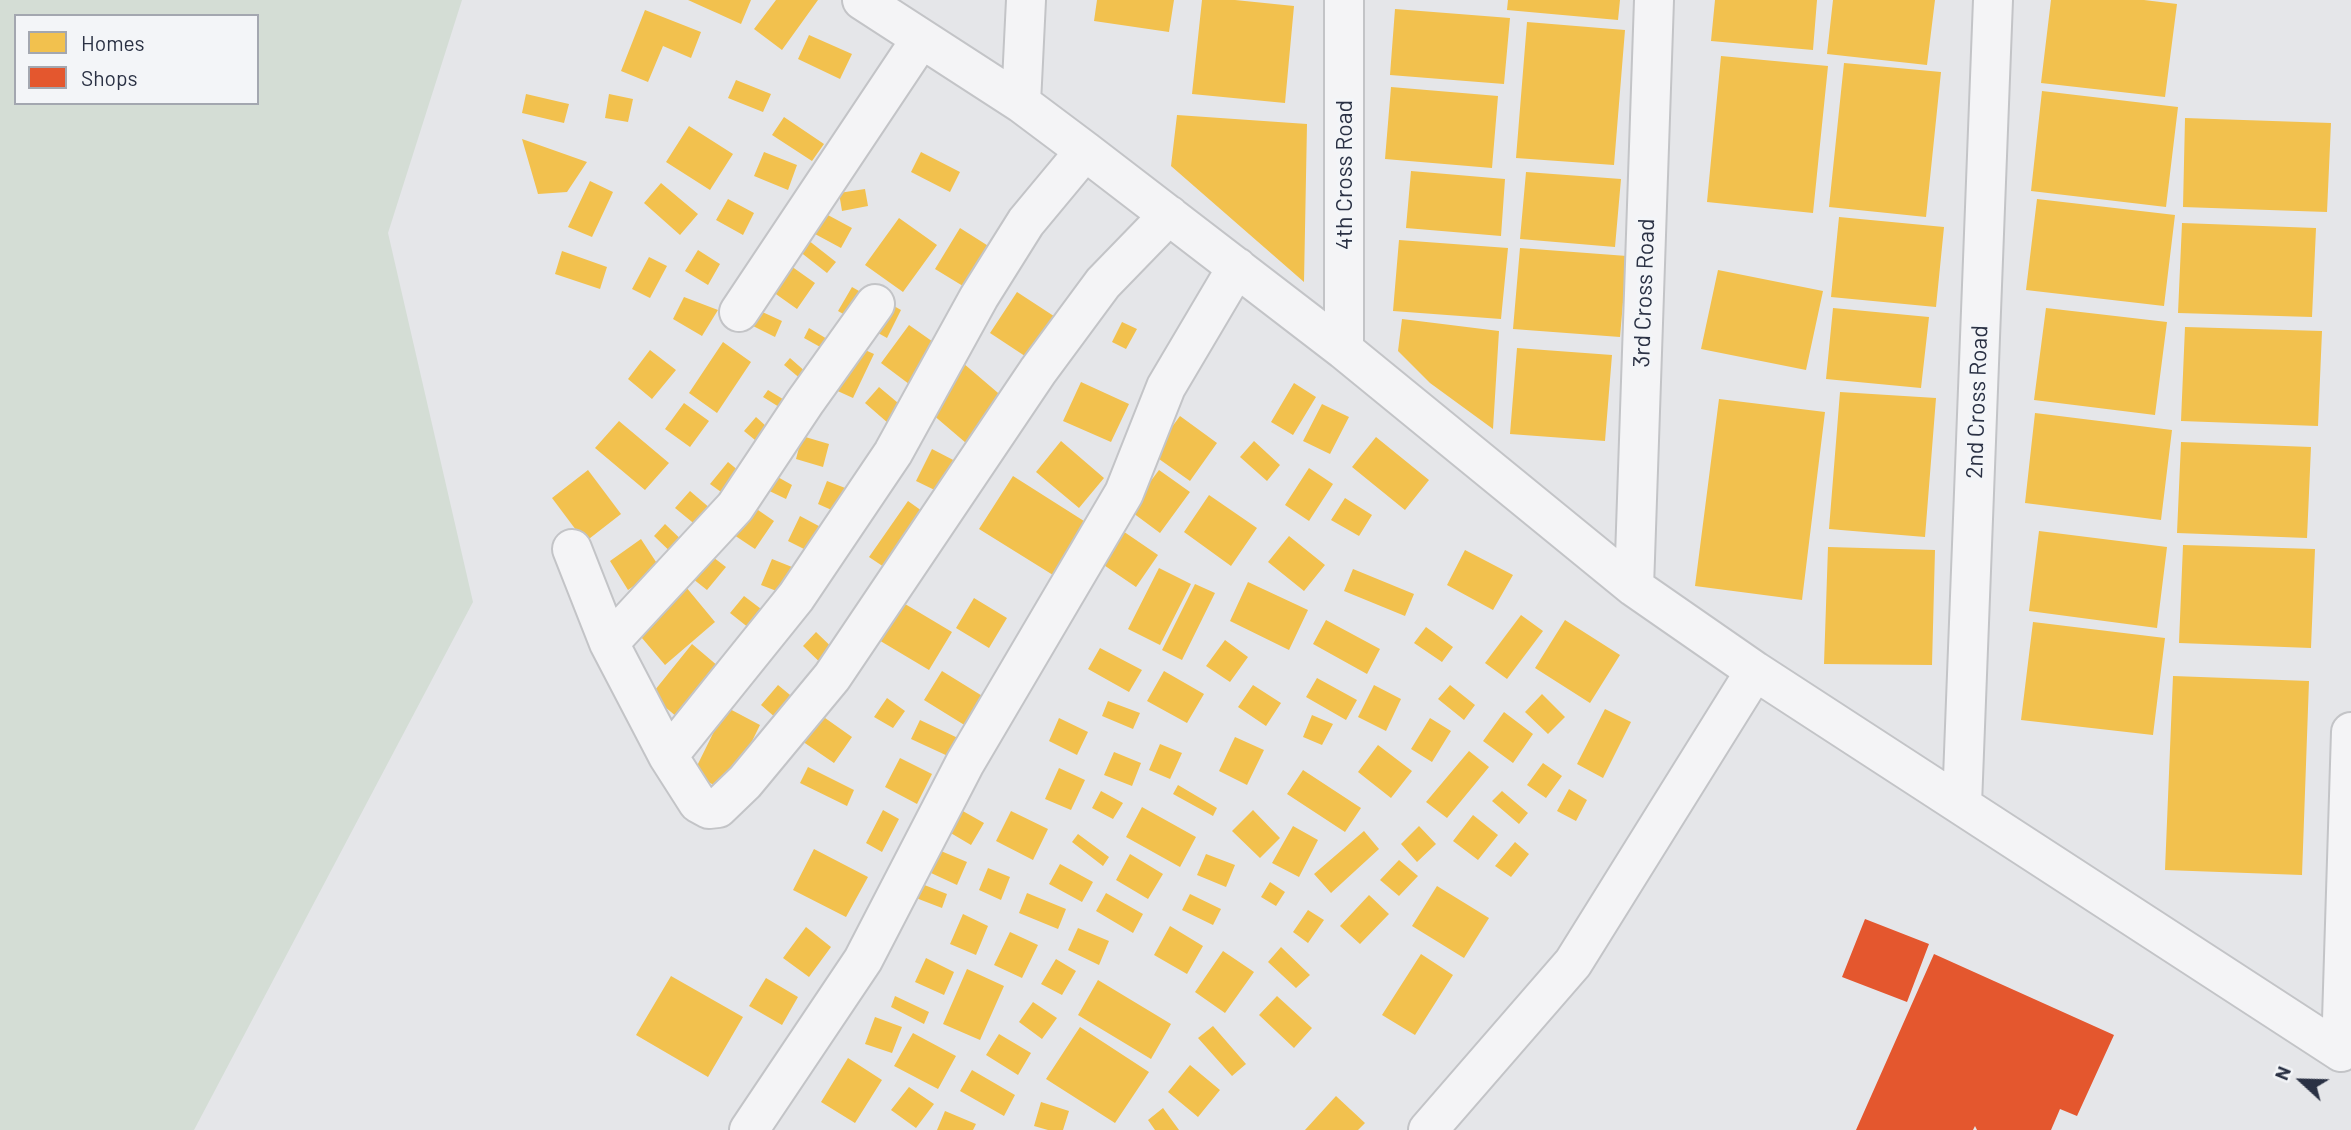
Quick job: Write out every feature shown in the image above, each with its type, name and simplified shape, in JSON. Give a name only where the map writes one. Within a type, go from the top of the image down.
[{"type":"street","points":[[862,0],[1021,103],[1169,215],[1344,350],[1634,587],[1755,671],[2341,1052],[2351,732]]},
{"type":"street","points":[[1021,103],[1026,0]]},
{"type":"street","name":"4th Cross Road","points":[[1344,0],[1344,350]]},
{"type":"street","name":"3rd Cross Road","points":[[1634,587],[1654,0]]},
{"type":"street","name":"2nd Cross Road","points":[[1962,804],[1993,0]]},
{"type":"street","points":[[739,312],[921,39]]},
{"type":"street","points":[[668,756],[796,597],[893,453],[979,297],[1026,222],[1084,151]]},
{"type":"street","points":[[572,549],[609,643],[668,756],[698,803],[709,809],[718,807],[745,782],[832,677],[1038,371],[1103,283],[1169,215]]},
{"type":"street","points":[[749,1130],[863,960],[965,764],[1124,493],[1166,387],[1237,267]]},
{"type":"street","points":[[609,643],[735,507],[875,304]]},
{"type":"street","points":[[1428,1130],[1573,962],[1755,671]]},
{"type":"shaded area","points":[[0,0],[462,0],[388,233],[473,602],[194,1130],[0,1130]]},
{"type":"building: Homes","points":[[688,0],[751,0],[741,24]]},
{"type":"building: Homes","points":[[776,0],[818,0],[782,50],[754,29]]},
{"type":"building: Homes","points":[[1097,0],[1174,0],[1169,32],[1094,21]]},
{"type":"building: Homes","points":[[1202,0],[1235,0],[1294,6],[1285,103],[1192,94]]},
{"type":"building: Homes","points":[[1508,0],[1620,0],[1618,20],[1507,10]]},
{"type":"building: Homes","points":[[1715,0],[1817,0],[1813,50],[1711,41]]},
{"type":"building: Homes","points":[[1833,0],[1935,0],[1927,65],[1827,54]]},
{"type":"building: Homes","points":[[2051,0],[2144,0],[2177,4],[2165,97],[2041,83]]},
{"type":"building: Homes","points":[[1395,9],[1510,18],[1504,84],[1390,75]]},
{"type":"building: Homes","points":[[645,10],[701,32],[691,58],[663,46],[648,82],[621,71]]},
{"type":"building: Homes","points":[[1527,22],[1625,30],[1614,165],[1516,158]]},
{"type":"building: Homes","points":[[809,35],[852,54],[840,79],[798,59]]},
{"type":"building: Homes","points":[[1721,56],[1828,66],[1813,213],[1707,202]]},
{"type":"building: Homes","points":[[1844,63],[1941,72],[1926,217],[1829,207]]},
{"type":"building: Homes","points":[[736,80],[771,94],[763,112],[728,98]]},
{"type":"building: Homes","points":[[1391,87],[1498,96],[1492,168],[1385,159]]},
{"type":"building: Homes","points":[[2042,91],[2178,107],[2166,207],[2031,191]]},
{"type":"building: Homes","points":[[526,94],[569,104],[564,123],[522,113]]},
{"type":"building: Homes","points":[[609,94],[633,99],[628,122],[605,118]]},
{"type":"building: Homes","points":[[1177,115],[1307,124],[1304,282],[1171,166]]},
{"type":"building: Homes","points":[[784,117],[824,144],[812,161],[772,135]]},
{"type":"building: Homes","points":[[2185,118],[2331,123],[2327,212],[2183,207]]},
{"type":"building: Homes","points":[[689,126],[733,154],[710,190],[666,162]]},
{"type":"building: Homes","points":[[522,139],[587,162],[567,192],[538,194]]},
{"type":"building: Homes","points":[[764,152],[797,165],[788,190],[754,176]]},
{"type":"building: Homes","points":[[921,152],[960,172],[950,192],[911,172]]},
{"type":"building: Homes","points":[[1411,171],[1505,179],[1501,236],[1406,228]]},
{"type":"building: Homes","points":[[1526,172],[1621,179],[1615,247],[1520,239]]},
{"type":"building: Homes","points":[[590,181],[613,192],[592,237],[568,227]]},
{"type":"building: Homes","points":[[661,183],[698,214],[680,235],[644,203]]},
{"type":"building: Homes","points":[[865,189],[868,206],[842,211],[839,193]]},
{"type":"building: Homes","points":[[728,199],[754,213],[743,235],[716,220]]},
{"type":"building: Homes","points":[[2037,199],[2175,215],[2164,306],[2026,290]]},
{"type":"building: Homes","points":[[826,214],[852,228],[841,248],[815,234]]},
{"type":"building: Homes","points":[[1839,217],[1944,227],[1936,307],[1831,297]]},
{"type":"building: Homes","points":[[899,218],[937,245],[903,292],[865,265]]},
{"type":"building: Homes","points":[[2182,223],[2316,228],[2312,317],[2178,313]]},
{"type":"building: Homes","points":[[960,228],[1001,254],[976,294],[935,269]]},
{"type":"building: Homes","points":[[808,240],[836,262],[827,273],[799,251]]},
{"type":"building: Homes","points":[[1399,240],[1508,248],[1501,319],[1393,311]]},
{"type":"building: Homes","points":[[1520,248],[1627,256],[1620,337],[1513,329]]},
{"type":"building: Homes","points":[[698,250],[720,264],[708,285],[685,271]]},
{"type":"building: Homes","points":[[562,251],[607,267],[600,289],[555,274]]},
{"type":"building: Homes","points":[[649,257],[667,266],[650,298],[632,289]]},
{"type":"building: Homes","points":[[791,266],[815,283],[797,309],[773,292]]},
{"type":"building: Homes","points":[[1718,270],[1823,291],[1806,370],[1701,349]]},
{"type":"building: Homes","points":[[852,287],[866,295],[852,319],[838,311]]},
{"type":"building: Homes","points":[[1017,292],[1066,324],[1040,366],[990,333]]},
{"type":"building: Homes","points":[[684,297],[718,310],[702,336],[673,319]]},
{"type":"building: Homes","points":[[885,301],[901,310],[887,338],[871,329]]},
{"type":"building: Homes","points":[[1833,308],[1929,317],[1921,388],[1826,379]]},
{"type":"building: Homes","points":[[2046,308],[2167,322],[2155,415],[2034,400]]},
{"type":"building: Homes","points":[[758,310],[782,321],[775,337],[751,325]]},
{"type":"building: Homes","points":[[1402,319],[1499,331],[1493,429],[1430,383],[1398,351]]},
{"type":"building: Homes","points":[[1122,322],[1137,329],[1126,349],[1112,342]]},
{"type":"building: Homes","points":[[909,325],[946,351],[917,390],[881,363]]},
{"type":"building: Homes","points":[[2185,327],[2322,331],[2318,426],[2181,421]]},
{"type":"building: Homes","points":[[809,328],[837,345],[831,353],[804,338]]},
{"type":"building: Homes","points":[[723,342],[751,362],[717,413],[689,393]]},
{"type":"building: Homes","points":[[852,344],[874,354],[853,398],[831,388]]},
{"type":"building: Homes","points":[[1517,348],[1612,355],[1605,441],[1510,434]]},
{"type":"building: Homes","points":[[650,350],[676,370],[652,399],[628,379]]},
{"type":"building: Homes","points":[[790,358],[807,373],[802,380],[784,365]]},
{"type":"building: Homes","points":[[963,363],[1011,404],[973,449],[925,408]]},
{"type":"building: Homes","points":[[1081,382],[1129,404],[1111,442],[1063,421]]},
{"type":"building: Homes","points":[[1294,383],[1316,397],[1293,435],[1271,422]]},
{"type":"building: Homes","points":[[879,387],[910,413],[896,430],[865,403]]},
{"type":"building: Homes","points":[[768,390],[796,407],[792,415],[763,397]]},
{"type":"building: Homes","points":[[1840,392],[1936,398],[1925,537],[1829,529]]},
{"type":"building: Homes","points":[[1719,399],[1825,412],[1802,600],[1695,586]]},
{"type":"building: Homes","points":[[684,403],[709,421],[690,447],[665,429]]},
{"type":"building: Homes","points":[[1322,404],[1349,417],[1330,454],[1303,441]]},
{"type":"building: Homes","points":[[2035,413],[2172,430],[2161,520],[2025,503]]},
{"type":"building: Homes","points":[[1180,416],[1217,443],[1190,481],[1152,454]]},
{"type":"building: Homes","points":[[756,417],[777,436],[766,449],[744,431]]},
{"type":"building: Homes","points":[[619,421],[669,463],[645,490],[595,448]]},
{"type":"building: Homes","points":[[802,436],[829,444],[823,467],[796,459]]},
{"type":"building: Homes","points":[[1376,437],[1429,480],[1405,510],[1352,467]]},
{"type":"building: Homes","points":[[1061,441],[1104,478],[1079,508],[1036,472]]},
{"type":"building: Homes","points":[[1254,441],[1280,465],[1267,481],[1240,457]]},
{"type":"building: Homes","points":[[2181,442],[2311,447],[2307,538],[2177,533]]},
{"type":"building: Homes","points":[[932,449],[961,464],[945,495],[916,481]]},
{"type":"building: Homes","points":[[728,462],[739,471],[721,492],[710,484]]},
{"type":"building: Homes","points":[[1309,468],[1333,484],[1309,521],[1285,505]]},
{"type":"building: Homes","points":[[588,470],[621,514],[585,542],[552,498]]},
{"type":"building: Homes","points":[[1159,470],[1190,492],[1160,533],[1129,510]]},
{"type":"building: Homes","points":[[767,471],[792,485],[786,499],[759,486]]},
{"type":"building: Homes","points":[[1013,476],[1095,528],[1061,580],[979,529]]},
{"type":"building: Homes","points":[[827,481],[853,491],[843,515],[818,504]]},
{"type":"building: Homes","points":[[690,491],[711,509],[697,526],[675,508]]},
{"type":"building: Homes","points":[[1209,495],[1257,528],[1231,566],[1184,532]]},
{"type":"building: Homes","points":[[1345,498],[1372,515],[1359,536],[1331,520]]},
{"type":"building: Homes","points":[[745,501],[774,521],[755,549],[725,529]]},
{"type":"building: Homes","points":[[908,501],[929,516],[890,571],[869,557]]},
{"type":"building: Homes","points":[[800,516],[830,532],[818,556],[788,541]]},
{"type":"building: Homes","points":[[665,524],[689,547],[678,559],[654,536]]},
{"type":"building: Homes","points":[[1117,527],[1158,555],[1136,587],[1095,559]]},
{"type":"building: Homes","points":[[2039,531],[2167,547],[2157,628],[2029,611]]},
{"type":"building: Homes","points":[[1289,536],[1325,565],[1304,591],[1268,562]]},
{"type":"building: Homes","points":[[641,539],[660,568],[628,590],[610,561]]},
{"type":"building: Homes","points":[[2183,545],[2315,549],[2311,648],[2179,643]]},
{"type":"building: Homes","points":[[1828,547],[1935,550],[1932,665],[1824,664]]},
{"type":"building: Homes","points":[[701,548],[726,567],[707,590],[683,571]]},
{"type":"building: Homes","points":[[1465,550],[1513,575],[1493,610],[1447,585]]},
{"type":"building: Homes","points":[[772,559],[802,571],[792,597],[761,585]]},
{"type":"building: Homes","points":[[1159,568],[1191,584],[1160,645],[1128,629]]},
{"type":"building: Homes","points":[[1353,569],[1414,594],[1405,616],[1344,591]]},
{"type":"building: Homes","points":[[681,581],[715,622],[665,665],[630,624]]},
{"type":"building: Homes","points":[[1248,582],[1308,610],[1289,650],[1230,621]]},
{"type":"building: Homes","points":[[1195,584],[1215,593],[1182,660],[1162,650]]},
{"type":"building: Homes","points":[[890,595],[952,632],[929,670],[867,633]]},
{"type":"building: Homes","points":[[744,596],[773,618],[759,636],[730,613]]},
{"type":"building: Homes","points":[[974,598],[1007,618],[989,648],[956,628]]},
{"type":"building: Homes","points":[[1521,615],[1543,631],[1507,679],[1485,663]]},
{"type":"building: Homes","points":[[1326,620],[1380,649],[1367,674],[1313,644]]},
{"type":"building: Homes","points":[[1565,620],[1620,655],[1590,703],[1535,668]]},
{"type":"building: Homes","points":[[2033,622],[2165,638],[2153,735],[2021,720]]},
{"type":"building: Homes","points":[[1426,627],[1453,647],[1442,662],[1414,643]]},
{"type":"building: Homes","points":[[816,632],[841,656],[828,670],[803,646]]},
{"type":"building: Homes","points":[[1225,640],[1248,657],[1230,682],[1206,666]]},
{"type":"building: Homes","points":[[692,644],[725,672],[684,723],[651,695]]},
{"type":"building: Homes","points":[[1100,648],[1142,670],[1129,692],[1088,669]]},
{"type":"building: Homes","points":[[942,671],[984,697],[966,726],[924,700]]},
{"type":"building: Homes","points":[[1164,671],[1204,694],[1187,723],[1147,701]]},
{"type":"building: Homes","points":[[2173,676],[2309,681],[2302,875],[2165,870]]},
{"type":"building: Homes","points":[[1317,678],[1357,700],[1346,720],[1306,697]]},
{"type":"building: Homes","points":[[778,685],[801,704],[784,725],[761,705]]},
{"type":"building: Homes","points":[[1253,685],[1281,703],[1266,726],[1238,707]]},
{"type":"building: Homes","points":[[1374,685],[1401,699],[1386,731],[1358,717]]},
{"type":"building: Homes","points":[[1450,685],[1475,705],[1464,720],[1438,699]]},
{"type":"building: Homes","points":[[1542,694],[1565,717],[1548,734],[1525,712]]},
{"type":"building: Homes","points":[[887,698],[905,711],[893,728],[874,717]]},
{"type":"building: Homes","points":[[1108,701],[1140,713],[1133,729],[1102,716]]},
{"type":"building: Homes","points":[[726,707],[760,725],[727,792],[693,774]]},
{"type":"building: Homes","points":[[1605,709],[1631,722],[1603,778],[1577,764]]},
{"type":"building: Homes","points":[[1504,712],[1533,734],[1513,763],[1483,741]]},
{"type":"building: Homes","points":[[818,713],[852,737],[834,763],[799,739]]},
{"type":"building: Homes","points":[[1312,715],[1333,724],[1322,745],[1303,737]]},
{"type":"building: Homes","points":[[1059,718],[1088,732],[1077,755],[1049,741]]},
{"type":"building: Homes","points":[[1430,718],[1451,731],[1432,762],[1411,749]]},
{"type":"building: Homes","points":[[920,720],[960,739],[950,757],[911,739]]},
{"type":"building: Homes","points":[[1235,737],[1264,750],[1247,785],[1219,771]]},
{"type":"building: Homes","points":[[1160,744],[1182,753],[1170,779],[1149,770]]},
{"type":"building: Homes","points":[[1378,745],[1412,771],[1391,798],[1358,772]]},
{"type":"building: Homes","points":[[1469,751],[1489,767],[1447,818],[1426,802]]},
{"type":"building: Homes","points":[[1114,752],[1141,763],[1132,786],[1104,775]]},
{"type":"building: Homes","points":[[900,758],[932,774],[917,804],[885,787]]},
{"type":"building: Homes","points":[[1543,763],[1562,776],[1546,798],[1527,785]]},
{"type":"building: Homes","points":[[808,767],[854,790],[847,806],[800,783]]},
{"type":"building: Homes","points":[[1059,768],[1085,780],[1071,810],[1045,799]]},
{"type":"building: Homes","points":[[1303,770],[1361,808],[1345,832],[1287,794]]},
{"type":"building: Homes","points":[[1178,785],[1217,808],[1213,816],[1173,794]]},
{"type":"building: Homes","points":[[1569,789],[1587,800],[1576,821],[1557,811]]},
{"type":"building: Homes","points":[[1101,791],[1123,803],[1113,819],[1092,808]]},
{"type":"building: Homes","points":[[1502,791],[1528,813],[1519,824],[1492,801]]},
{"type":"building: Homes","points":[[1142,807],[1196,837],[1180,867],[1126,837]]},
{"type":"building: Homes","points":[[883,810],[899,819],[882,852],[866,843]]},
{"type":"building: Homes","points":[[961,810],[984,823],[971,845],[949,832]]},
{"type":"building: Homes","points":[[1253,810],[1280,838],[1260,858],[1232,831]]},
{"type":"building: Homes","points":[[1011,811],[1048,829],[1033,860],[996,841]]},
{"type":"building: Homes","points":[[1473,815],[1498,835],[1478,860],[1453,841]]},
{"type":"building: Homes","points":[[1293,826],[1318,840],[1299,877],[1272,863]]},
{"type":"building: Homes","points":[[1419,826],[1436,844],[1417,862],[1401,844]]},
{"type":"building: Homes","points":[[1364,831],[1379,849],[1331,893],[1314,874]]},
{"type":"building: Homes","points":[[1078,834],[1109,857],[1103,866],[1072,842]]},
{"type":"building: Homes","points":[[1515,842],[1529,854],[1511,877],[1495,866]]},
{"type":"building: Homes","points":[[814,849],[868,877],[846,917],[793,890]]},
{"type":"building: Homes","points":[[941,851],[967,862],[957,885],[931,873]]},
{"type":"building: Homes","points":[[1130,854],[1163,874],[1148,899],[1116,880]]},
{"type":"building: Homes","points":[[1206,854],[1235,865],[1226,887],[1197,875]]},
{"type":"building: Homes","points":[[1399,860],[1418,876],[1399,896],[1380,880]]},
{"type":"building: Homes","points":[[1060,864],[1093,882],[1082,902],[1049,884]]},
{"type":"building: Homes","points":[[988,868],[1010,877],[1001,900],[979,890]]},
{"type":"building: Homes","points":[[1270,882],[1285,892],[1276,906],[1261,897]]},
{"type":"building: Homes","points":[[922,884],[947,894],[942,908],[916,898]]},
{"type":"building: Homes","points":[[1437,886],[1489,918],[1464,958],[1412,926]]},
{"type":"building: Homes","points":[[1027,893],[1066,909],[1058,929],[1019,913]]},
{"type":"building: Homes","points":[[1106,893],[1143,914],[1133,933],[1096,911]]},
{"type":"building: Homes","points":[[1190,894],[1221,909],[1213,925],[1182,910]]},
{"type":"building: Homes","points":[[1369,895],[1389,914],[1360,944],[1340,926]]},
{"type":"building: Homes","points":[[1308,910],[1324,920],[1308,943],[1293,932]]},
{"type":"building: Homes","points":[[963,914],[988,926],[976,955],[950,944]]},
{"type":"building: Homes","points":[[1170,926],[1203,946],[1187,974],[1154,955]]},
{"type":"building: Homes","points":[[806,927],[831,947],[809,977],[783,958]]},
{"type":"building: Homes","points":[[1078,928],[1109,941],[1099,965],[1068,950]]},
{"type":"building: Homes","points":[[1010,932],[1038,945],[1022,978],[994,965]]},
{"type":"building: Homes","points":[[1281,947],[1310,975],[1296,988],[1268,962]]},
{"type":"building: Homes","points":[[1223,951],[1254,972],[1225,1013],[1195,992]]},
{"type":"building: Homes","points":[[1421,954],[1453,975],[1415,1035],[1382,1015]]},
{"type":"building: Homes","points":[[926,958],[954,972],[944,995],[915,982]]},
{"type":"building: Homes","points":[[1056,959],[1076,971],[1062,995],[1041,984]]},
{"type":"building: Homes","points":[[967,969],[1004,986],[980,1040],[943,1024]]},
{"type":"building: Homes","points":[[671,976],[743,1017],[708,1077],[636,1035]]},
{"type":"building: Homes","points":[[766,978],[798,997],[782,1025],[749,1006]]},
{"type":"building: Homes","points":[[1098,980],[1171,1024],[1151,1059],[1078,1015]]},
{"type":"building: Homes","points":[[895,996],[929,1012],[924,1024],[891,1007]]},
{"type":"building: Homes","points":[[1277,996],[1312,1028],[1294,1048],[1259,1015]]},
{"type":"building: Homes","points":[[1033,1002],[1057,1018],[1042,1039],[1019,1022]]},
{"type":"building: Homes","points":[[875,1017],[902,1027],[892,1053],[865,1044]]},
{"type":"building: Homes","points":[[1213,1026],[1246,1064],[1232,1076],[1198,1038]]},
{"type":"building: Homes","points":[[1080,1027],[1149,1072],[1115,1123],[1046,1079]]},
{"type":"building: Homes","points":[[913,1033],[956,1056],[938,1089],[894,1066]]},
{"type":"building: Homes","points":[[999,1034],[1031,1053],[1018,1075],[986,1055]]},
{"type":"building: Homes","points":[[848,1058],[882,1080],[855,1123],[821,1102]]},
{"type":"building: Homes","points":[[1190,1065],[1220,1090],[1198,1117],[1168,1092]]},
{"type":"building: Homes","points":[[972,1070],[1015,1095],[1004,1116],[960,1091]]},
{"type":"building: Homes","points":[[909,1087],[934,1104],[916,1128],[891,1110]]},
{"type":"building: Homes","points":[[1336,1096],[1365,1123],[1358,1130],[1305,1130]]},
{"type":"building: Homes","points":[[1041,1102],[1069,1111],[1063,1130],[1034,1126]]},
{"type":"building: Homes","points":[[1163,1108],[1179,1130],[1155,1130],[1148,1120]]},
{"type":"building: Homes","points":[[945,1111],[976,1124],[973,1130],[937,1130]]},
{"type":"building: Shops","points":[[1865,919],[1929,944],[1907,1002],[1842,977]]},
{"type":"building: Shops","points":[[1934,954],[2114,1035],[2077,1116],[2060,1109],[2051,1130],[1977,1130],[1975,1126],[1973,1130],[1856,1130]]}]
